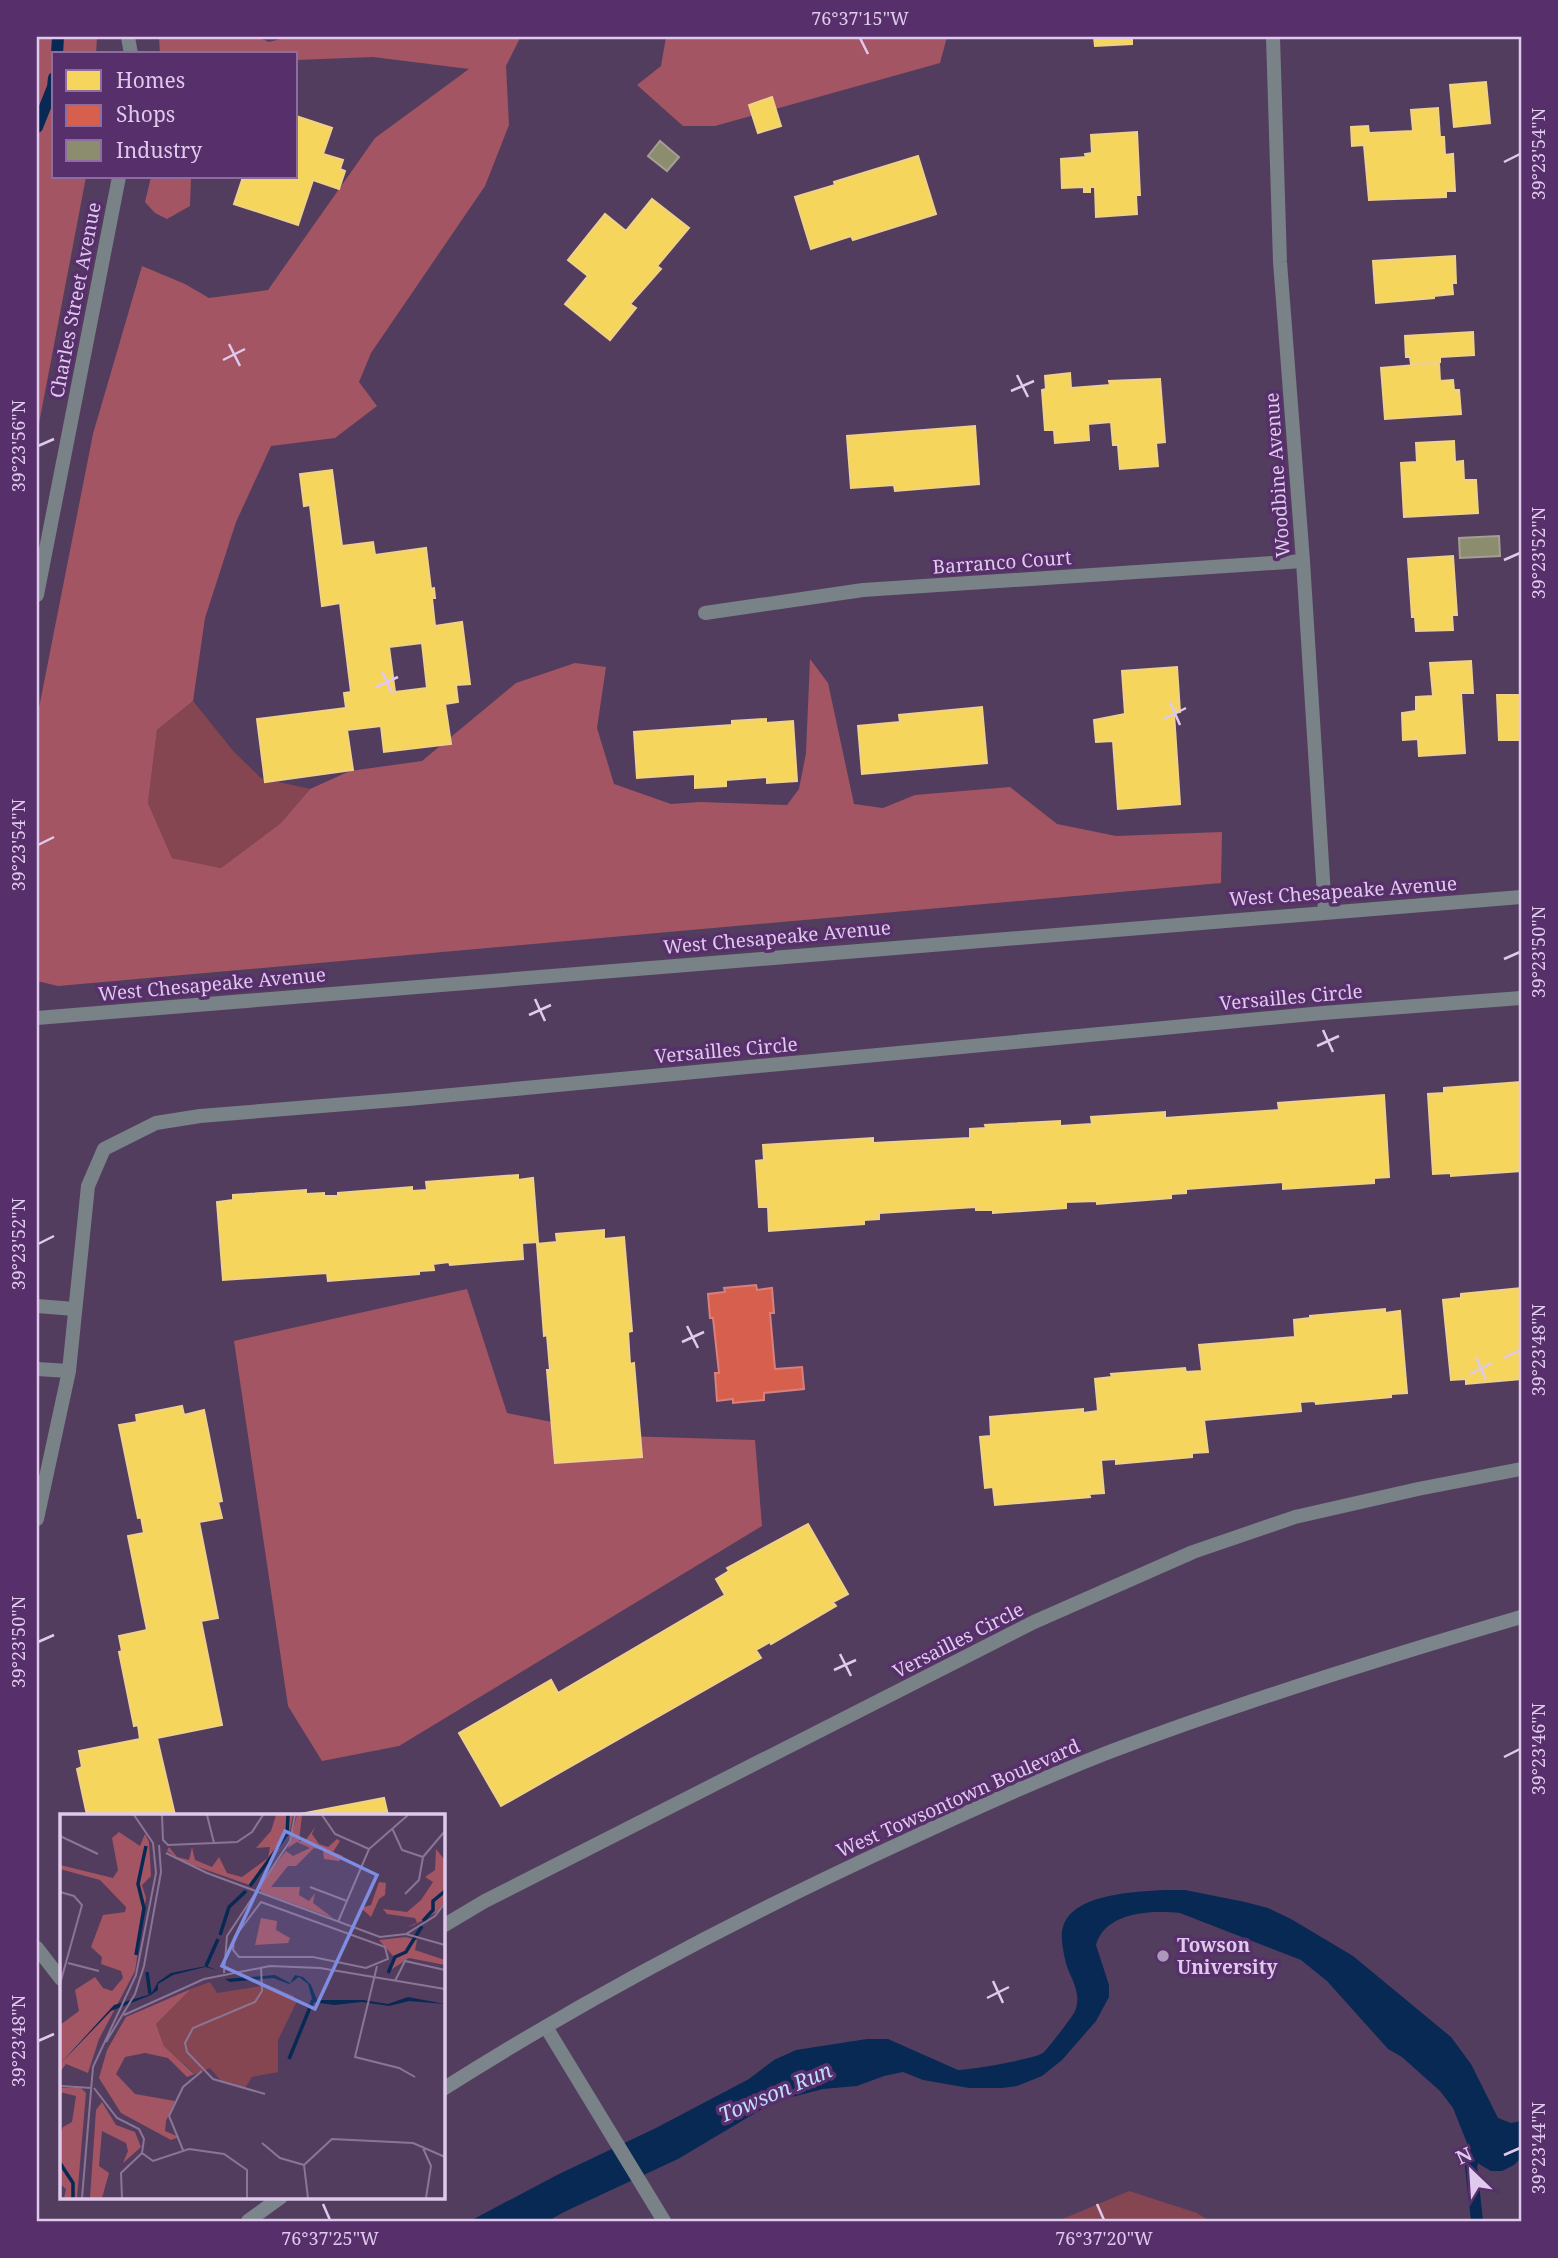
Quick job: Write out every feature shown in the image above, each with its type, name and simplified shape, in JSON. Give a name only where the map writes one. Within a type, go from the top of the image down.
[{"type":"main road","name":"West Towsontown Boulevard","points":[[444,2089],[546,2027],[765,1906],[987,1803],[1102,1755],[1249,1702],[1367,1662],[1521,1617]]},
{"type":"main road","points":[[248,2221],[280,2198]]},
{"type":"street","name":"Woodbine Avenue","points":[[1273,37],[1280,262],[1303,561],[1325,911]]},
{"type":"street","name":"Charles Street Avenue","points":[[37,595],[119,178]]},
{"type":"street","name":"Barranco Court","points":[[705,613],[863,590],[1303,561]]},
{"type":"street","name":"West Chesapeake Avenue","points":[[37,1018],[1521,897]]},
{"type":"street","name":"Versailles Circle","points":[[37,1519],[69,1371],[88,1186],[104,1149],[156,1123],[200,1116],[1323,1013],[1521,998]]},
{"type":"street","points":[[37,1306],[75,1309]]},
{"type":"street","points":[[37,1369],[69,1371]]},
{"type":"street","name":"Versailles Circle","points":[[444,1925],[485,1901],[1034,1622],[1192,1552],[1295,1517],[1521,1469]]},
{"type":"street","points":[[37,1948],[60,1978]]},
{"type":"street","points":[[546,2027],[664,2221]]},
{"type":"shaded area","points":[[37,37],[97,37],[96,52],[52,52],[52,178],[86,178],[37,434]]},
{"type":"shaded area","points":[[159,37],[257,37],[269,42],[288,37],[528,37],[520,38],[506,66],[509,125],[485,186],[371,353],[359,382],[377,406],[335,438],[271,446],[236,522],[205,618],[193,701],[157,730],[148,803],[172,858],[221,868],[281,823],[310,789],[350,771],[422,761],[516,683],[575,663],[606,667],[597,728],[614,784],[671,804],[700,802],[787,805],[799,789],[806,753],[810,659],[828,683],[854,804],[883,808],[915,795],[1010,787],[1057,824],[1116,836],[1222,832],[1221,883],[58,986],[37,981],[37,718],[93,434],[142,266],[185,284],[209,298],[268,290],[375,138],[469,69],[373,57],[298,60],[298,52],[160,52]]},
{"type":"shaded area","points":[[666,37],[947,37],[940,63],[715,126],[683,126],[637,85],[661,66]]},
{"type":"shaded area","points":[[151,178],[191,178],[190,206],[167,219],[155,213],[145,202]]},
{"type":"shaded area","points":[[193,701],[234,752],[261,778],[310,789],[281,823],[221,868],[172,858],[148,803],[157,730]]},
{"type":"shaded area","points":[[467,1289],[507,1413],[622,1436],[755,1440],[762,1526],[399,1746],[322,1761],[288,1706],[234,1341]]},
{"type":"shaded area","points":[[1129,2191],[1197,2213],[1209,2221],[1058,2221]]},
{"type":"water","name":"Towson Run","points":[[1185,1890],[1268,1908],[1353,1956],[1451,2037],[1471,2064],[1498,2118],[1511,2123],[1521,2121],[1521,2158],[1502,2171],[1491,2171],[1479,2164],[1469,2148],[1453,2108],[1440,2091],[1402,2057],[1388,2049],[1327,1981],[1301,1960],[1180,1913],[1156,1912],[1130,1915],[1109,1926],[1101,1934],[1096,1945],[1109,1985],[1109,1997],[1096,2021],[1062,2060],[1042,2076],[1017,2086],[969,2088],[923,2080],[903,2072],[857,2086],[823,2089],[781,2100],[762,2109],[678,2159],[548,2221],[470,2221],[557,2175],[656,2128],[749,2079],[774,2060],[796,2050],[867,2039],[888,2039],[958,2070],[1015,2061],[1043,2053],[1070,2019],[1077,2005],[1076,1990],[1066,1964],[1062,1943],[1062,1930],[1069,1916],[1079,1907],[1107,1896]]},
{"type":"building: Homes","points":[[1094,37],[1132,37],[1132,44],[1095,46]]},
{"type":"building: Homes","points":[[1486,82],[1490,123],[1454,127],[1450,85]]},
{"type":"building: Homes","points":[[772,97],[781,126],[758,133],[749,105]]},
{"type":"building: Homes","points":[[1438,108],[1440,137],[1444,137],[1445,155],[1453,154],[1455,191],[1446,191],[1446,197],[1369,200],[1364,145],[1352,146],[1351,127],[1368,126],[1369,133],[1413,131],[1411,110]]},
{"type":"building: Homes","points":[[298,117],[332,128],[323,154],[343,160],[340,169],[345,171],[339,189],[313,180],[298,225],[234,204],[243,178],[298,178]]},
{"type":"building: Homes","points":[[1137,132],[1140,195],[1136,195],[1137,214],[1096,217],[1095,187],[1090,187],[1090,192],[1084,192],[1084,187],[1062,188],[1061,159],[1086,157],[1085,154],[1092,153],[1091,135]]},
{"type":"building: Homes","points":[[918,156],[936,214],[853,240],[851,236],[811,249],[795,197]]},
{"type":"building: Homes","points":[[652,199],[689,228],[657,266],[661,269],[630,304],[636,308],[610,340],[565,304],[588,276],[568,260],[605,214],[626,231]]},
{"type":"building: Homes","points":[[1455,256],[1456,283],[1452,283],[1453,294],[1376,303],[1373,261]]},
{"type":"building: Homes","points":[[1473,332],[1474,355],[1440,357],[1440,362],[1411,364],[1410,357],[1406,357],[1405,336]]},
{"type":"building: Homes","points":[[1439,363],[1440,381],[1453,380],[1454,390],[1459,390],[1461,414],[1385,419],[1381,368]]},
{"type":"building: Homes","points":[[1070,373],[1071,388],[1110,385],[1109,381],[1160,379],[1165,442],[1156,443],[1158,466],[1120,469],[1118,445],[1113,445],[1111,422],[1088,424],[1089,440],[1055,443],[1054,430],[1045,430],[1042,390],[1046,389],[1045,376]]},
{"type":"building: Homes","points":[[975,426],[979,484],[895,491],[894,485],[851,488],[847,436]]},
{"type":"building: Homes","points":[[1454,441],[1455,462],[1463,461],[1464,480],[1476,480],[1478,513],[1404,517],[1401,463],[1417,462],[1416,443]]},
{"type":"building: Homes","points":[[332,470],[342,546],[373,542],[375,555],[426,548],[431,589],[434,588],[435,598],[432,598],[435,626],[462,622],[470,684],[456,685],[458,702],[445,704],[451,744],[384,752],[381,726],[347,730],[353,770],[265,782],[257,719],[346,708],[344,693],[351,692],[340,603],[322,606],[310,505],[304,506],[300,474]],"holes":[[[422,643],[427,688],[395,692],[389,647]]]},
{"type":"building: Homes","points":[[1453,556],[1457,615],[1452,615],[1453,630],[1416,631],[1415,617],[1412,617],[1408,559]]},
{"type":"building: Homes","points":[[1471,661],[1473,693],[1461,693],[1465,753],[1419,756],[1418,739],[1403,740],[1402,713],[1416,711],[1416,697],[1433,696],[1430,663]]},
{"type":"building: Homes","points":[[1177,667],[1180,712],[1174,713],[1180,804],[1118,809],[1113,741],[1096,742],[1094,720],[1125,714],[1122,671]]},
{"type":"building: Homes","points":[[1497,695],[1521,695],[1521,740],[1499,740]]},
{"type":"building: Homes","points":[[982,707],[987,763],[862,774],[858,726],[900,722],[899,715]]},
{"type":"building: Homes","points":[[766,719],[766,723],[793,721],[797,781],[767,783],[767,777],[726,780],[726,786],[695,788],[695,774],[637,778],[634,732],[732,725],[732,721]]},
{"type":"building: Homes","points":[[1520,1082],[1521,1171],[1451,1176],[1451,1173],[1433,1174],[1428,1094],[1444,1093],[1444,1088]]},
{"type":"building: Homes","points":[[1384,1095],[1389,1177],[1374,1178],[1374,1183],[1283,1189],[1283,1182],[1186,1189],[1186,1193],[1171,1194],[1171,1198],[1097,1204],[1097,1201],[1066,1202],[1066,1208],[993,1213],[993,1210],[976,1210],[976,1207],[879,1213],[879,1219],[864,1220],[864,1224],[769,1231],[768,1207],[759,1207],[756,1161],[764,1160],[763,1145],[873,1138],[873,1143],[970,1138],[970,1129],[986,1128],[985,1125],[1060,1121],[1060,1126],[1092,1124],[1091,1117],[1165,1112],[1165,1118],[1279,1110],[1278,1103]]},
{"type":"building: Homes","points":[[518,1175],[518,1180],[533,1178],[538,1242],[522,1243],[523,1259],[450,1265],[449,1262],[433,1264],[434,1270],[419,1271],[419,1274],[328,1281],[327,1273],[223,1280],[217,1202],[233,1200],[233,1195],[306,1190],[306,1194],[324,1193],[324,1196],[338,1196],[338,1193],[412,1187],[412,1191],[427,1190],[426,1182]]},
{"type":"building: Homes","points":[[604,1230],[604,1239],[624,1237],[632,1331],[628,1332],[630,1364],[634,1363],[642,1457],[555,1463],[547,1370],[550,1370],[547,1335],[544,1336],[537,1244],[557,1242],[556,1234]]},
{"type":"building: Homes","points":[[1521,1288],[1521,1379],[1466,1384],[1466,1379],[1451,1380],[1443,1300],[1461,1298],[1461,1294]]},
{"type":"building: Homes","points":[[1385,1309],[1385,1313],[1400,1311],[1407,1393],[1316,1404],[1315,1401],[1300,1402],[1301,1411],[1204,1420],[1208,1452],[1192,1453],[1192,1457],[1116,1464],[1116,1459],[1101,1460],[1104,1493],[1089,1494],[1090,1497],[995,1505],[993,1487],[985,1488],[980,1437],[991,1436],[990,1417],[1083,1409],[1083,1413],[1098,1411],[1095,1379],[1112,1377],[1111,1374],[1185,1368],[1186,1372],[1202,1371],[1199,1345],[1295,1337],[1294,1320]]},
{"type":"building: Homes","points":[[182,1406],[184,1415],[204,1410],[222,1501],[218,1502],[222,1518],[199,1522],[218,1618],[201,1621],[222,1725],[157,1738],[175,1814],[87,1814],[77,1769],[82,1767],[79,1751],[140,1739],[138,1725],[134,1726],[119,1652],[122,1651],[119,1636],[147,1630],[128,1536],[144,1533],[141,1517],[138,1518],[119,1425],[137,1422],[136,1415]]},
{"type":"building: Homes","points":[[808,1524],[848,1594],[833,1602],[836,1606],[756,1650],[761,1658],[501,1806],[459,1733],[551,1680],[558,1693],[725,1595],[716,1579],[729,1571],[727,1568]]},
{"type":"building: Homes","points":[[384,1798],[388,1814],[300,1814]]},
{"type":"building: Shops","points":[[756,1285],[757,1290],[772,1288],[774,1313],[770,1313],[775,1369],[802,1367],[804,1389],[764,1393],[764,1400],[733,1403],[733,1399],[717,1401],[715,1373],[719,1373],[708,1294],[725,1292],[724,1288]]},
{"type":"building: Industry","points":[[660,141],[679,157],[667,171],[648,156]]},
{"type":"building: Industry","points":[[1499,536],[1500,556],[1460,558],[1459,538]]},
{"type":"waterway","points":[[57,52],[58,37]]},
{"type":"waterway","points":[[37,127],[52,90]]},
{"type":"waterway","points":[[1477,2221],[1471,2166],[1478,2143]]},
{"type":"place","name":"Towson University","points":[[1163,1956]]}]
